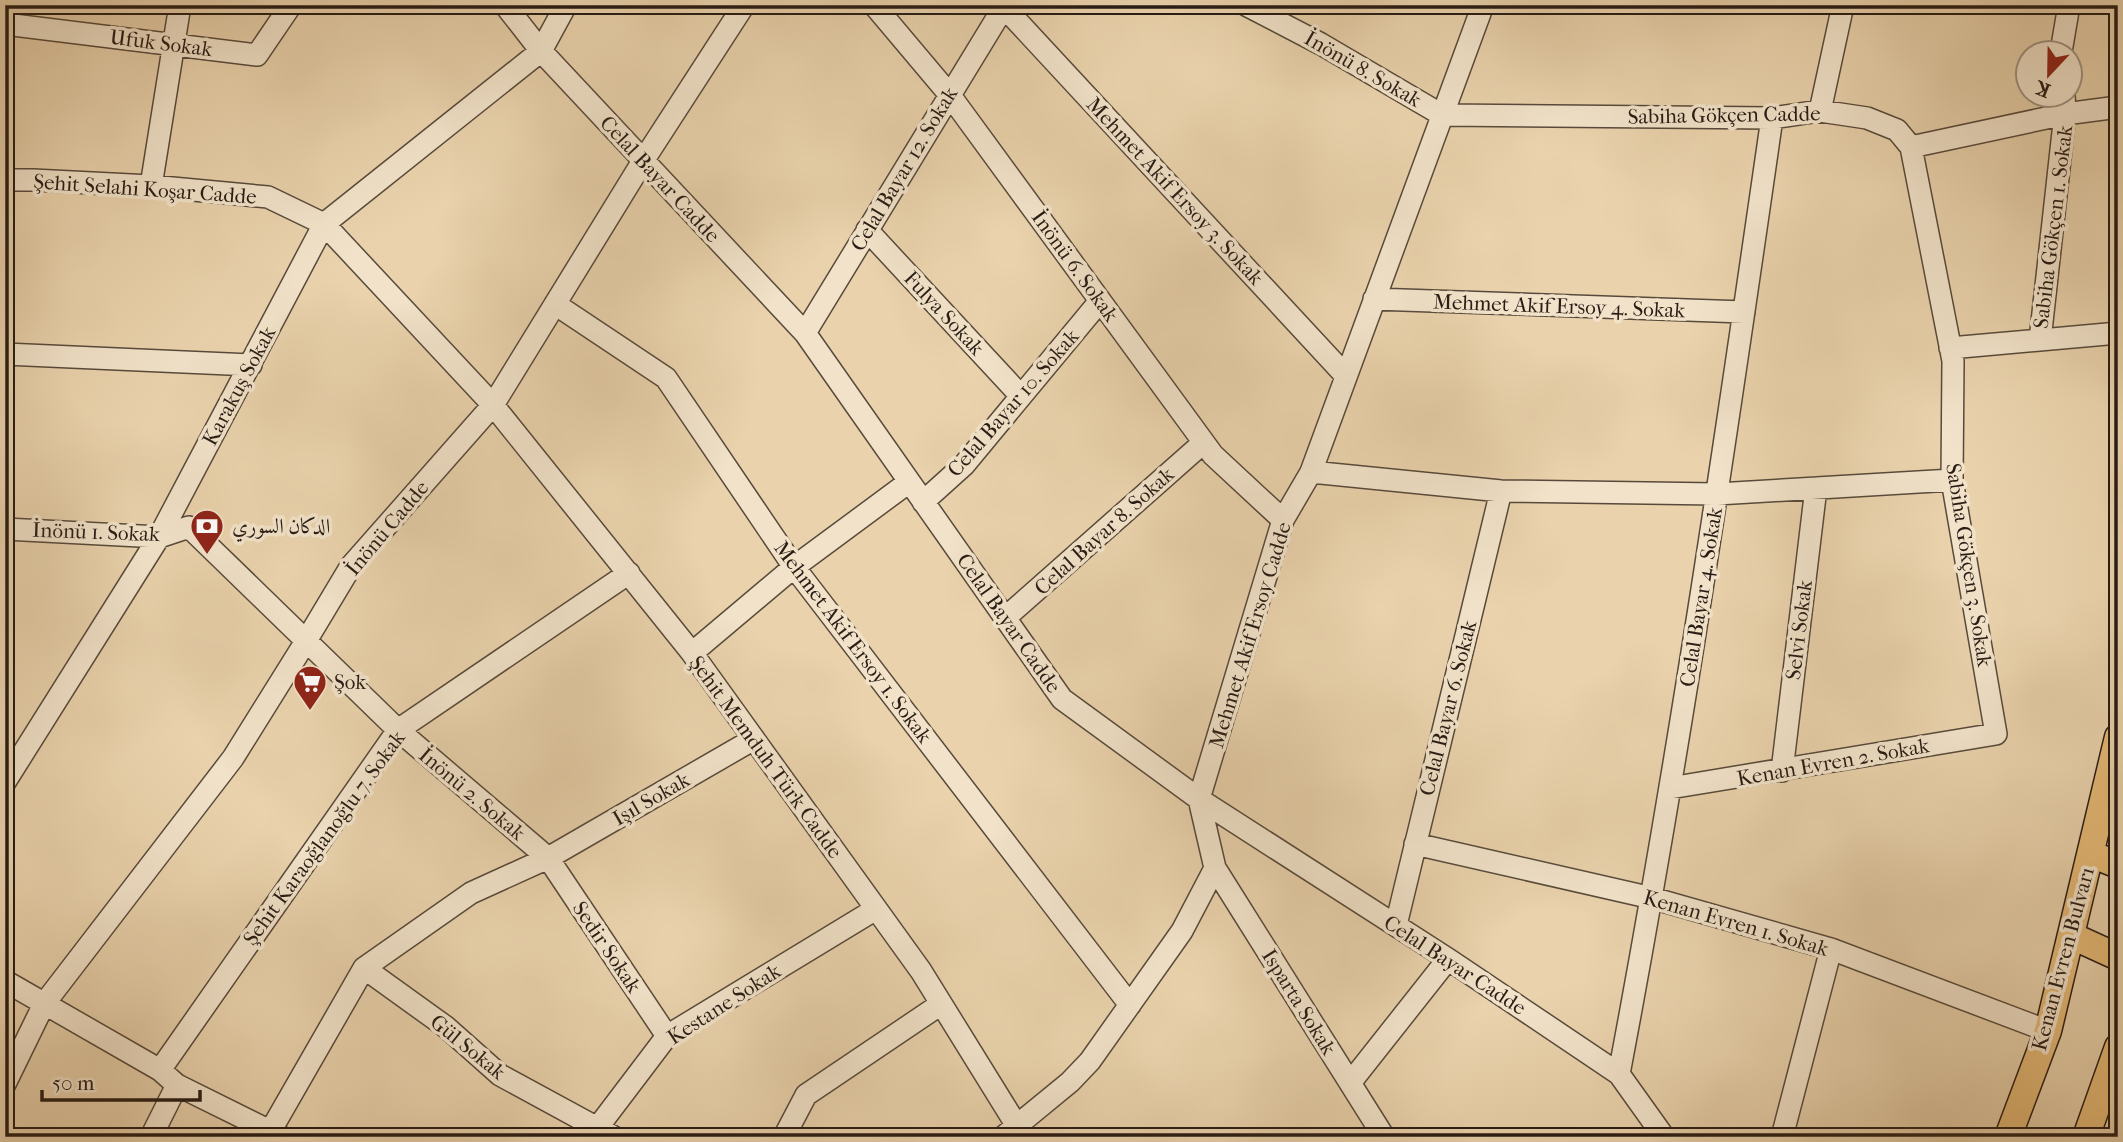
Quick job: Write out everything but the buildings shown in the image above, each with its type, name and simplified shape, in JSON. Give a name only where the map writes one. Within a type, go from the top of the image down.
[{"type":"main road","name":"Kenan Evren Bulvarı","points":[[2008,1137],[2048,1031],[2118,737]]},
{"type":"main road","points":[[2091,854],[2118,865]]},
{"type":"main road","points":[[2072,936],[2118,957]]},
{"type":"main road","points":[[2086,1137],[2118,1047]]},
{"type":"street","points":[[150,186],[180,5]]},
{"type":"street","name":"Ufuk Sokak","points":[[5,24],[257,55],[290,5]]},
{"type":"street","name":"Celal Bayar Cadde","points":[[505,5],[541,51],[805,333],[1062,699],[1199,799],[1448,959],[1619,1074],[1664,1137]]},
{"type":"street","points":[[541,51],[566,5]]},
{"type":"street","name":"İnönü Cadde","points":[[5,1084],[44,1004],[233,758],[351,566],[493,405],[643,161],[744,5]]},
{"type":"street","name":"İnönü 6. Sokak","points":[[874,5],[949,94],[1213,456],[1283,520]]},
{"type":"street","name":"İnönü 8. Sokak","points":[[1246,5],[1321,44],[1442,115]]},
{"type":"street","name":"Mehmet Akif Ersoy Cadde","points":[[1215,868],[1199,799],[1283,520],[1311,472],[1483,5]]},
{"type":"street","points":[[1820,111],[1843,5]]},
{"type":"street","points":[[2063,38],[2069,5]]},
{"type":"street","name":"Celal Bayar 12. Sokak","points":[[805,333],[1004,6]]},
{"type":"street","name":"Mehmet Akif Ersoy 3. Sokak","points":[[1004,6],[1346,376]]},
{"type":"street","name":"Karakuş Sokak","points":[[5,782],[159,537],[324,224],[541,51]]},
{"type":"street","points":[[2084,105],[2118,107]]},
{"type":"street","points":[[1911,147],[2051,108]]},
{"type":"street","name":"Sabiha Gökçen 1. Sokak","points":[[2040,340],[2065,108]]},
{"type":"street","name":"Sabiha Gökçen Cadde","points":[[1442,115],[1772,118],[1820,111],[1867,118],[1897,130],[1911,147]]},
{"type":"street","name":"Celal Bayar 4. Sokak","points":[[1619,1074],[1670,788],[1717,494],[1772,118]]},
{"type":"street","name":"Sabiha Gökçen 3. Sokak","points":[[1911,147],[1953,361],[1952,480],[1996,734]]},
{"type":"street","name":"Şehit Selahi Koşar Cadde","points":[[5,180],[150,186],[268,197],[324,224],[493,405]]},
{"type":"street","name":"Fulya Sokak","points":[[867,230],[1021,396]]},
{"type":"street","name":"Mehmet Akif Ersoy 4. Sokak","points":[[1374,299],[1744,312]]},
{"type":"street","name":"Celal Bayar 10. Sokak","points":[[922,502],[964,465],[1100,300]]},
{"type":"street","name":"Mehmet Akif Ersoy 1. Sokak","points":[[555,304],[666,378],[794,567],[1130,1005]]},
{"type":"street","points":[[1950,348],[2118,333]]},
{"type":"street","points":[[5,354],[251,365]]},
{"type":"street","name":"Şehit Memduh Türk Cadde","points":[[493,405],[692,653],[921,971],[1015,1133]]},
{"type":"street","name":"Celal Bayar 8. Sokak","points":[[1005,618],[1203,443]]},
{"type":"street","points":[[1311,472],[1500,491],[1717,494],[1952,480]]},
{"type":"street","points":[[692,653],[794,567],[909,482]]},
{"type":"street","name":"Selvi Sokak","points":[[1782,771],[1816,488]]},
{"type":"street","name":"Celal Bayar 6. Sokak","points":[[1396,925],[1500,491]]},
{"type":"street","name":"İnönü 1. Sokak","points":[[5,529],[159,537],[189,527],[306,641]]},
{"type":"street","name":"Şehit Karaoğlanoğlu 7. Sokak","points":[[160,1070],[398,730],[629,573]]},
{"type":"street","name":"İnönü 2. Sokak","points":[[306,641],[398,730],[548,858]]},
{"type":"street","name":"Kenan Evren 2. Sokak","points":[[1670,788],[1996,734]]},
{"type":"street","name":"Işıl Sokak","points":[[364,968],[471,893],[548,858],[754,739]]},
{"type":"street","name":"Kenan Evren 1. Sokak","points":[[1415,844],[1652,898],[1831,949],[2048,1031]]},
{"type":"street","name":"Sedir Sokak","points":[[548,858],[667,1036]]},
{"type":"street","points":[[1015,1133],[1090,1061],[1182,931],[1215,868]]},
{"type":"street","name":"Isparta Sokak","points":[[1215,868],[1384,1137]]},
{"type":"street","name":"Kestane Sokak","points":[[606,1132],[667,1036],[876,909]]},
{"type":"street","points":[[1782,1137],[1831,949]]},
{"type":"street","points":[[1350,1083],[1448,959]]},
{"type":"street","points":[[5,981],[160,1070],[177,1085],[276,1133],[364,968]]},
{"type":"street","name":"Gül Sokak","points":[[364,968],[446,1027],[500,1075],[606,1132]]},
{"type":"street","points":[[784,1137],[806,1095],[941,1004]]},
{"type":"street","points":[[151,1137],[177,1085]]},
{"type":"place","name":"الدكان السوري","points":[[207,556]]},
{"type":"place","name":"Şok","points":[[310,712]]}]
